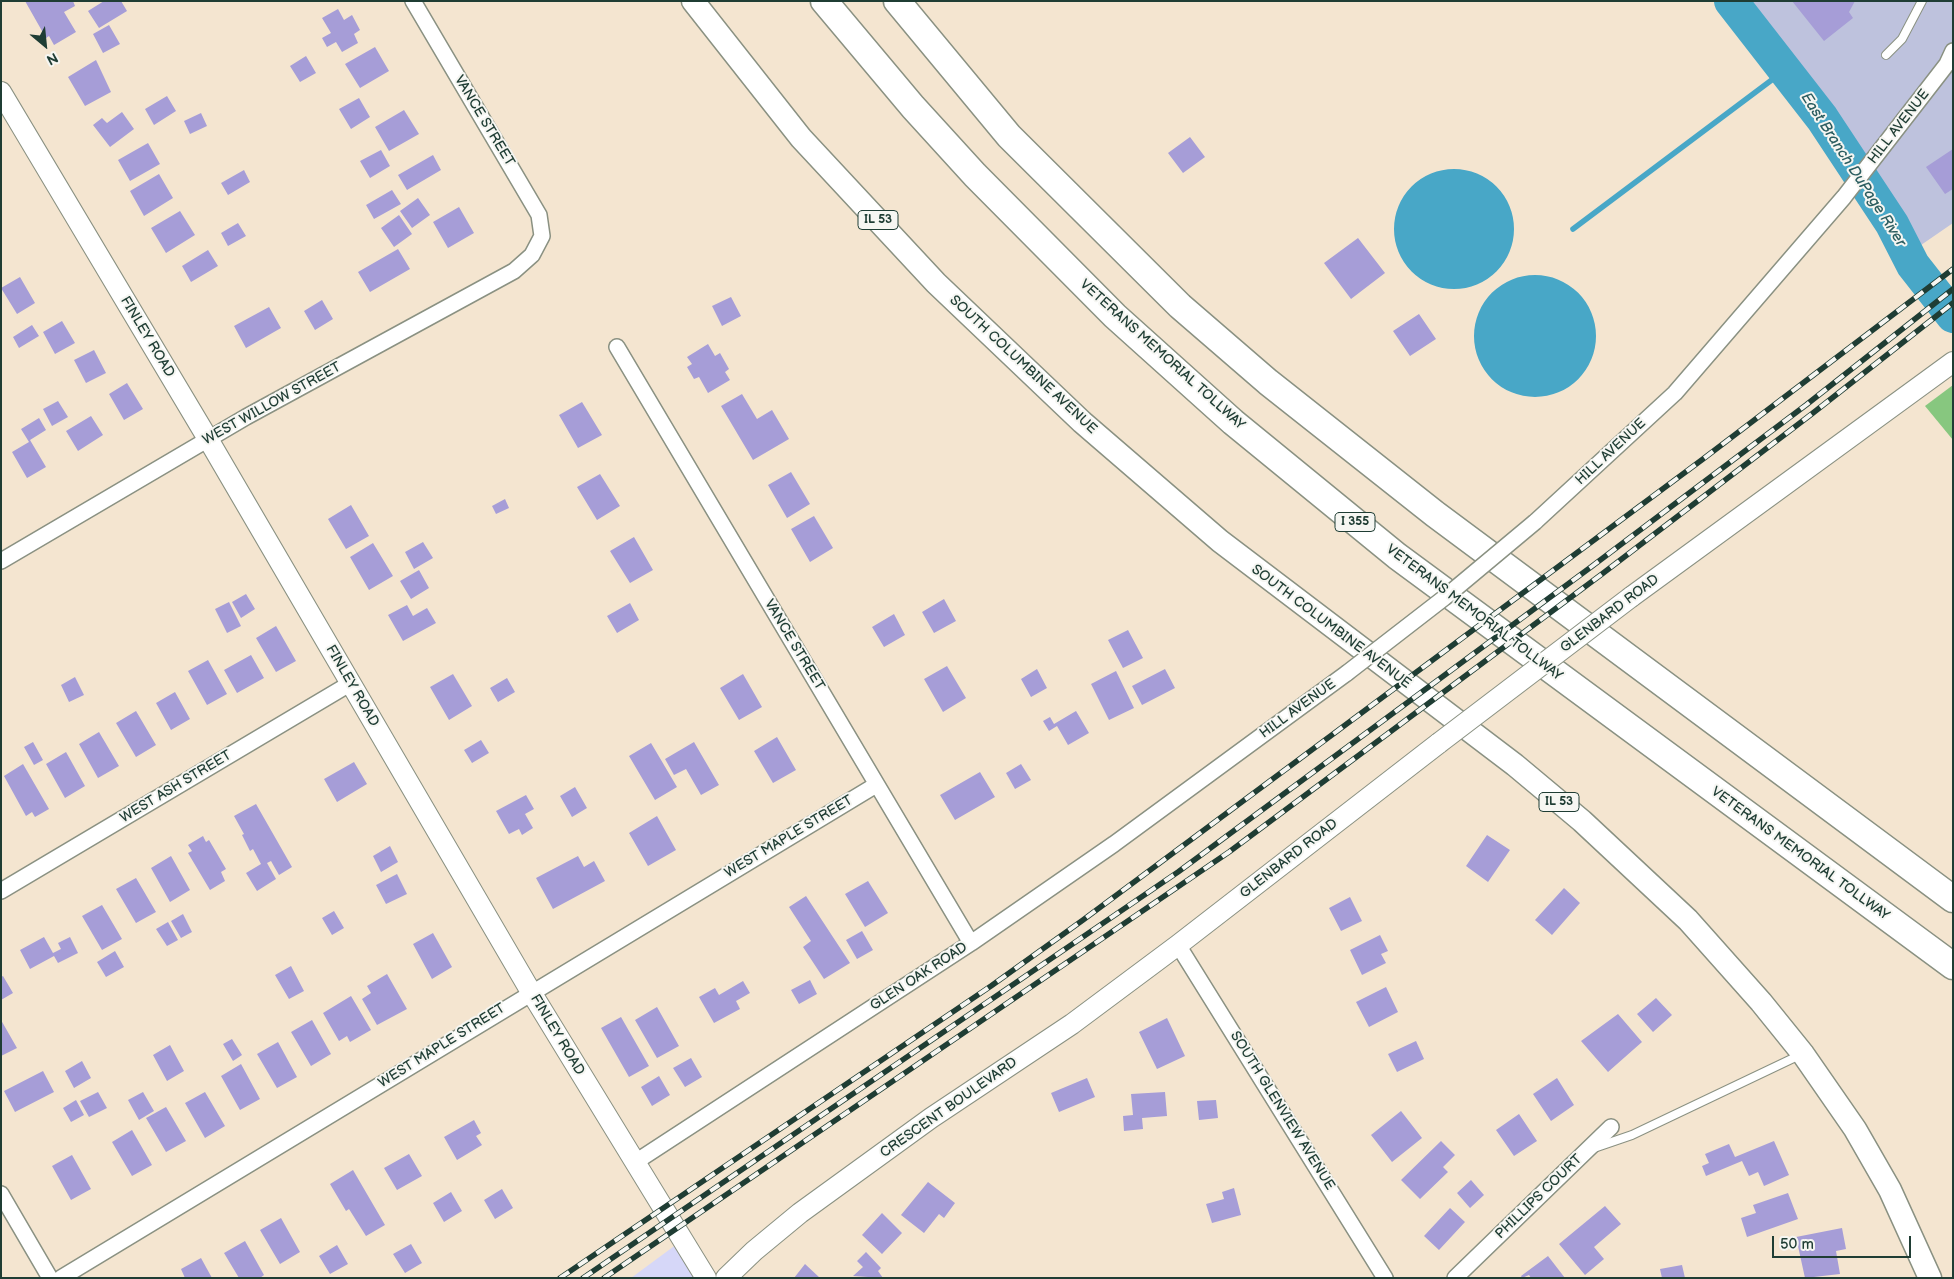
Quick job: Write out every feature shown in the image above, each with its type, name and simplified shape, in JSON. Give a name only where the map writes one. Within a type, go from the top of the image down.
[{"type":"highway","name":"VETERANS MEMORIAL TOLLWAY","points":[[824,1],[913,106],[975,175],[1115,316],[1233,422],[1397,556],[1953,966]]},
{"type":"highway","points":[[897,1],[1009,136],[1180,306],[1268,382],[1443,520],[1953,899]]},
{"type":"main road","name":"SOUTH COLUMBINE AVENUE","points":[[693,1],[801,138],[936,283],[1082,422],[1220,542],[1515,765],[1582,821],[1688,920],[1755,995],[1803,1054],[1855,1129],[1890,1190],[1930,1278]]},
{"type":"street","name":"VANCE STREET","points":[[413,1],[539,215],[543,226],[540,245]]},
{"type":"street","name":"HILL AVENUE","points":[[1198,782],[1347,673],[1444,598],[1535,522],[1675,393],[1844,197],[1947,64],[1953,51]]},
{"type":"street","name":"FINLEY ROAD","points":[[1,92],[208,439],[531,992],[634,1164],[706,1278]]},
{"type":"street","name":"WEST WILLOW STREET","points":[[1,561],[208,439],[514,271],[540,245]]},
{"type":"street","name":"VANCE STREET","points":[[617,347],[971,943]]},
{"type":"street","name":"GLENBARD ROAD","points":[[1178,945],[1439,743],[1632,597],[1953,362]]},
{"type":"street","name":"WEST ASH STREET","points":[[1,891],[351,683]]},
{"type":"street","name":"GLEN OAK ROAD","points":[[634,1164],[971,943],[1114,844],[1198,782]]},
{"type":"street","name":"WEST MAPLE STREET","points":[[61,1278],[876,785]]},
{"type":"street","name":"CRESCENT BOULEVARD","points":[[730,1276],[800,1213],[931,1118],[1072,1024],[1178,945]]},
{"type":"street","name":"SOUTH GLENVIEW AVENUE","points":[[1178,945],[1385,1278]]},
{"type":"street","name":"PHILLIPS COURT","points":[[1454,1278],[1611,1127]]},
{"type":"street","points":[[1,1194],[50,1278]]},
{"type":"lane","points":[[1886,55],[1902,40],[1922,1]]},
{"type":"lane","points":[[1590,1149],[1632,1135],[1803,1054]]},
{"type":"shaded area","points":[[1731,1],[1953,1],[1953,223],[1908,254],[1892,224],[1822,118]]},
{"type":"shaded area","points":[[677,1244],[700,1278],[631,1278]]},
{"type":"green space","points":[[1953,385],[1953,440],[1925,406]]},
{"type":"water","points":[[1454,169],[1477,173],[1497,186],[1510,206],[1514,229],[1510,252],[1497,272],[1477,285],[1454,289],[1431,285],[1411,272],[1398,252],[1394,229],[1398,206],[1411,186],[1431,173]]},
{"type":"water","points":[[1535,275],[1547,276],[1558,280],[1578,293],[1591,313],[1595,324],[1595,348],[1591,359],[1578,379],[1558,392],[1547,396],[1535,397],[1523,396],[1512,392],[1492,379],[1479,359],[1475,348],[1474,336],[1475,324],[1479,313],[1492,293],[1512,280],[1523,276]]},
{"type":"building","points":[[25,1],[73,1],[75,6],[64,12],[76,32],[54,45],[49,36],[46,38]]},
{"type":"building","points":[[104,1],[121,1],[127,11],[99,28],[88,11]]},
{"type":"building","points":[[1792,1],[1855,1],[1849,12],[1853,18],[1824,41]]},
{"type":"building","points":[[338,9],[344,20],[352,15],[360,30],[354,34],[358,43],[342,52],[336,42],[327,47],[322,38],[331,33],[322,18]]},
{"type":"building","points":[[109,25],[120,44],[103,53],[93,34]]},
{"type":"building","points":[[375,47],[389,71],[360,88],[345,64]]},
{"type":"building","points":[[306,56],[316,73],[300,82],[290,66]]},
{"type":"building","points":[[96,60],[111,92],[85,106],[68,77]]},
{"type":"building","points":[[167,96],[176,111],[154,125],[145,109]]},
{"type":"building","points":[[359,98],[370,117],[351,129],[339,109]]},
{"type":"building","points":[[404,110],[419,134],[389,151],[375,127]]},
{"type":"building","points":[[122,112],[134,129],[110,147],[93,125],[102,118],[107,123]]},
{"type":"building","points":[[201,113],[207,126],[190,134],[184,121]]},
{"type":"building","points":[[1190,137],[1205,157],[1183,173],[1168,153]]},
{"type":"building","points":[[148,143],[160,164],[130,181],[118,160]]},
{"type":"building","points":[[1953,149],[1953,189],[1945,194],[1926,167]]},
{"type":"building","points":[[381,150],[390,166],[370,178],[360,161]]},
{"type":"building","points":[[433,155],[441,170],[407,190],[398,175]]},
{"type":"building","points":[[244,170],[250,182],[228,195],[221,183]]},
{"type":"building","points":[[159,174],[173,198],[144,216],[130,191]]},
{"type":"building","points":[[392,190],[401,204],[374,219],[366,205]]},
{"type":"building","points":[[418,198],[430,215],[412,228],[400,211]]},
{"type":"building","points":[[459,207],[474,233],[448,248],[433,222]]},
{"type":"building","points":[[180,211],[195,235],[166,253],[151,228]]},
{"type":"building","points":[[399,215],[412,234],[394,247],[381,228]]},
{"type":"building","points":[[238,223],[246,236],[228,246],[221,233]]},
{"type":"building","points":[[1358,238],[1385,273],[1351,299],[1324,263]]},
{"type":"building","points":[[398,249],[410,269],[370,292],[358,272]]},
{"type":"building","points":[[208,250],[218,266],[191,282],[182,266]]},
{"type":"building","points":[[20,277],[35,303],[17,314],[1,288]]},
{"type":"building","points":[[731,297],[741,316],[722,326],[712,306]]},
{"type":"building","points":[[322,300],[333,319],[315,330],[304,311]]},
{"type":"building","points":[[269,307],[281,328],[246,348],[234,326]]},
{"type":"building","points":[[1419,314],[1436,339],[1410,356],[1393,331]]},
{"type":"building","points":[[62,321],[75,343],[55,354],[43,332]]},
{"type":"building","points":[[32,325],[39,336],[19,348],[13,337]]},
{"type":"building","points":[[708,344],[715,356],[720,353],[729,369],[725,372],[730,380],[708,393],[699,377],[694,379],[687,367],[692,364],[687,357]]},
{"type":"building","points":[[94,350],[106,373],[86,383],[74,360]]},
{"type":"building","points":[[127,383],[143,409],[124,420],[109,394]]},
{"type":"building","points":[[742,394],[757,419],[772,410],[789,439],[753,460],[721,406]]},
{"type":"building","points":[[58,401],[68,417],[52,426],[43,409]]},
{"type":"building","points":[[582,402],[602,435],[578,448],[559,415]]},
{"type":"building","points":[[91,416],[103,435],[78,451],[66,431]]},
{"type":"building","points":[[39,418],[46,430],[30,440],[46,467],[27,478],[12,452],[29,442],[21,429]]},
{"type":"building","points":[[791,472],[810,504],[787,518],[768,485]]},
{"type":"building","points":[[600,474],[620,506],[597,520],[577,487]]},
{"type":"building","points":[[505,499],[509,508],[496,514],[492,506]]},
{"type":"building","points":[[351,505],[369,536],[346,549],[328,519]]},
{"type":"building","points":[[814,516],[833,548],[810,562],[791,529]]},
{"type":"building","points":[[634,537],[653,570],[630,583],[610,551]]},
{"type":"building","points":[[423,542],[433,558],[414,569],[405,552]]},
{"type":"building","points":[[373,543],[393,576],[369,590],[350,557]]},
{"type":"building","points":[[419,570],[429,588],[411,599],[400,581]]},
{"type":"building","points":[[246,594],[255,609],[241,618],[232,602]]},
{"type":"building","points":[[944,599],[956,621],[934,633],[922,612]]},
{"type":"building","points":[[229,602],[241,626],[227,633],[215,609]]},
{"type":"building","points":[[630,603],[639,620],[617,633],[607,616]]},
{"type":"building","points":[[407,605],[413,616],[427,608],[436,623],[403,641],[388,615]]},
{"type":"building","points":[[894,614],[905,635],[884,647],[872,627]]},
{"type":"building","points":[[276,626],[296,661],[276,672],[256,638]]},
{"type":"building","points":[[1128,630],[1143,658],[1123,668],[1108,640]]},
{"type":"building","points":[[251,655],[264,678],[237,693],[224,670]]},
{"type":"building","points":[[208,660],[227,694],[207,705],[188,671]]},
{"type":"building","points":[[947,666],[966,698],[943,712],[924,679]]},
{"type":"building","points":[[1037,669],[1047,688],[1031,697],[1021,679]]},
{"type":"building","points":[[1165,669],[1175,688],[1142,705],[1132,686]]},
{"type":"building","points":[[1116,671],[1134,708],[1109,720],[1091,684]]},
{"type":"building","points":[[453,674],[472,706],[449,720],[430,687]]},
{"type":"building","points":[[743,674],[762,707],[739,720],[720,688]]},
{"type":"building","points":[[75,677],[84,695],[69,702],[61,685]]},
{"type":"building","points":[[507,678],[515,692],[498,702],[490,688]]},
{"type":"building","points":[[175,692],[190,719],[171,730],[156,703]]},
{"type":"building","points":[[136,711],[156,745],[136,757],[116,723]]},
{"type":"building","points":[[1076,711],[1089,733],[1068,745],[1057,726],[1049,731],[1043,721],[1050,717],[1054,724]]},
{"type":"building","points":[[99,732],[119,766],[98,778],[79,744]]},
{"type":"building","points":[[777,737],[796,770],[773,783],[754,751]]},
{"type":"building","points":[[481,740],[489,753],[472,763],[464,750]]},
{"type":"building","points":[[33,742],[43,760],[34,765],[24,747]]},
{"type":"building","points":[[694,742],[719,785],[701,795],[686,769],[674,775],[665,759]]},
{"type":"building","points":[[651,743],[677,787],[655,800],[629,756]]},
{"type":"building","points":[[66,752],[85,786],[65,798],[46,764]]},
{"type":"building","points":[[354,762],[367,784],[337,802],[324,779]]},
{"type":"building","points":[[23,764],[49,809],[35,817],[32,812],[26,816],[4,776]]},
{"type":"building","points":[[1021,764],[1031,780],[1015,789],[1006,773]]},
{"type":"building","points":[[980,772],[995,797],[955,820],[940,795]]},
{"type":"building","points":[[575,787],[587,808],[572,817],[560,796]]},
{"type":"building","points":[[526,795],[534,809],[525,814],[533,828],[522,835],[519,829],[509,834],[496,811]]},
{"type":"building","points":[[256,804],[292,867],[279,875],[271,861],[267,863],[276,879],[257,891],[246,873],[261,864],[253,849],[250,851],[242,835],[244,834],[234,816]]},
{"type":"building","points":[[657,816],[676,850],[648,866],[629,833]]},
{"type":"building","points":[[1487,835],[1510,850],[1488,882],[1466,866]]},
{"type":"building","points":[[203,836],[206,842],[209,840],[226,869],[221,872],[225,881],[210,890],[188,853],[192,851],[188,845]]},
{"type":"building","points":[[390,846],[398,862],[381,872],[373,856]]},
{"type":"building","points":[[171,856],[190,890],[170,902],[151,868]]},
{"type":"building","points":[[578,856],[584,867],[594,861],[605,881],[553,909],[536,878]]},
{"type":"building","points":[[397,874],[407,894],[386,904],[376,885]]},
{"type":"building","points":[[136,878],[156,912],[136,923],[116,889]]},
{"type":"building","points":[[868,881],[888,913],[865,927],[845,894]]},
{"type":"building","points":[[1564,888],[1580,903],[1552,935],[1535,920]]},
{"type":"building","points":[[806,896],[850,963],[824,979],[803,947],[811,941],[789,907]]},
{"type":"building","points":[[1350,897],[1362,921],[1341,931],[1329,908]]},
{"type":"building","points":[[102,905],[122,939],[102,950],[82,916]]},
{"type":"building","points":[[334,911],[344,928],[332,935],[322,918]]},
{"type":"building","points":[[183,914],[192,932],[181,938],[171,921]]},
{"type":"building","points":[[168,922],[178,940],[167,946],[156,929]]},
{"type":"building","points":[[862,931],[873,950],[857,959],[846,940]]},
{"type":"building","points":[[433,933],[452,967],[432,979],[413,944]]},
{"type":"building","points":[[1380,935],[1388,951],[1381,954],[1386,963],[1362,975],[1350,950]]},
{"type":"building","points":[[44,937],[53,953],[61,949],[58,943],[70,937],[78,953],[58,963],[54,956],[30,969],[20,950]]},
{"type":"building","points":[[115,951],[124,967],[106,977],[97,962]]},
{"type":"building","points":[[291,966],[304,991],[289,999],[275,975]]},
{"type":"building","points":[[387,974],[407,1009],[377,1025],[362,999],[371,993],[367,986]]},
{"type":"building","points":[[3,976],[13,993],[1,1000],[1,977]]},
{"type":"building","points":[[810,980],[817,994],[799,1004],[791,990]]},
{"type":"building","points":[[743,981],[750,993],[736,1001],[740,1009],[714,1023],[699,997],[715,988],[719,995]]},
{"type":"building","points":[[1386,987],[1398,1012],[1369,1027],[1356,1002]]},
{"type":"building","points":[[351,996],[371,1030],[350,1042],[347,1036],[339,1041],[323,1013]]},
{"type":"building","points":[[1656,998],[1672,1015],[1653,1032],[1637,1014]]},
{"type":"building","points":[[657,1007],[679,1046],[657,1058],[635,1020]]},
{"type":"building","points":[[1618,1014],[1642,1042],[1608,1072],[1581,1041]]},
{"type":"building","points":[[621,1017],[649,1066],[629,1077],[601,1028]]},
{"type":"building","points":[[1167,1018],[1185,1056],[1157,1069],[1139,1032]]},
{"type":"building","points":[[1,1020],[17,1048],[1,1056]]},
{"type":"building","points":[[312,1020],[331,1054],[311,1066],[291,1032]]},
{"type":"building","points":[[232,1039],[242,1055],[233,1061],[223,1044]]},
{"type":"building","points":[[1416,1041],[1424,1059],[1397,1072],[1388,1054]]},
{"type":"building","points":[[278,1042],[297,1077],[277,1088],[257,1054]]},
{"type":"building","points":[[170,1045],[184,1071],[167,1081],[153,1055]]},
{"type":"building","points":[[691,1058],[702,1077],[685,1087],[673,1068]]},
{"type":"building","points":[[82,1061],[91,1078],[74,1088],[65,1071]]},
{"type":"building","points":[[241,1064],[260,1099],[240,1110],[221,1076]]},
{"type":"building","points":[[43,1071],[54,1092],[15,1112],[4,1091]]},
{"type":"building","points":[[659,1076],[670,1095],[652,1106],[641,1087]]},
{"type":"building","points":[[1087,1078],[1095,1097],[1059,1112],[1051,1093]]},
{"type":"building","points":[[1557,1078],[1574,1105],[1551,1121],[1533,1094]]},
{"type":"building","points":[[98,1092],[107,1108],[89,1117],[80,1101]]},
{"type":"building","points":[[143,1092],[154,1111],[139,1120],[128,1100]]},
{"type":"building","points":[[205,1092],[225,1126],[205,1138],[185,1103]]},
{"type":"building","points":[[1165,1092],[1167,1116],[1142,1118],[1143,1129],[1124,1131],[1123,1116],[1133,1115],[1131,1094]]},
{"type":"building","points":[[76,1100],[84,1115],[71,1122],[63,1108]]},
{"type":"building","points":[[1216,1100],[1218,1118],[1199,1120],[1197,1101]]},
{"type":"building","points":[[166,1107],[186,1141],[166,1152],[146,1118]]},
{"type":"building","points":[[1401,1111],[1422,1138],[1392,1162],[1371,1135]]},
{"type":"building","points":[[1519,1114],[1537,1141],[1514,1156],[1496,1130]]},
{"type":"building","points":[[474,1120],[481,1133],[476,1136],[482,1145],[457,1160],[444,1137]]},
{"type":"building","points":[[132,1130],[152,1165],[132,1176],[112,1142]]},
{"type":"building","points":[[1441,1141],[1455,1155],[1443,1167],[1448,1172],[1420,1199],[1401,1180]]},
{"type":"building","points":[[1774,1141],[1789,1175],[1764,1186],[1758,1172],[1749,1176],[1742,1161],[1706,1176],[1702,1166],[1709,1163],[1705,1154],[1729,1144],[1735,1157]]},
{"type":"building","points":[[409,1154],[422,1176],[397,1190],[384,1168]]},
{"type":"building","points":[[72,1155],[91,1189],[71,1200],[52,1166]]},
{"type":"building","points":[[353,1170],[385,1225],[366,1236],[349,1209],[346,1211],[330,1184]]},
{"type":"building","points":[[1471,1180],[1484,1195],[1470,1208],[1457,1193]]},
{"type":"building","points":[[928,1182],[955,1203],[944,1218],[939,1214],[924,1233],[901,1215]]},
{"type":"building","points":[[1234,1188],[1241,1215],[1212,1223],[1206,1204],[1224,1199],[1222,1192]]},
{"type":"building","points":[[502,1189],[513,1208],[495,1219],[484,1200]]},
{"type":"building","points":[[451,1192],[462,1211],[444,1222],[433,1203]]},
{"type":"building","points":[[1788,1193],[1798,1219],[1747,1237],[1741,1218],[1756,1213],[1753,1205]]},
{"type":"building","points":[[1605,1206],[1621,1224],[1594,1247],[1604,1259],[1585,1275],[1559,1244]]},
{"type":"building","points":[[1450,1208],[1465,1222],[1439,1250],[1424,1236]]},
{"type":"building","points":[[882,1213],[902,1233],[882,1254],[862,1235]]},
{"type":"building","points":[[281,1218],[300,1252],[280,1264],[260,1230]]},
{"type":"building","points":[[1842,1228],[1846,1249],[1836,1251],[1840,1274],[1805,1278],[1796,1237]]},
{"type":"building","points":[[245,1241],[264,1275],[260,1278],[239,1278],[224,1253]]},
{"type":"building","points":[[411,1244],[422,1263],[405,1273],[393,1254]]},
{"type":"building","points":[[337,1245],[348,1264],[330,1274],[319,1256]]},
{"type":"building","points":[[866,1252],[881,1268],[878,1271],[883,1278],[853,1276],[863,1267],[857,1261]]},
{"type":"building","points":[[1548,1256],[1565,1278],[1531,1278],[1529,1275],[1522,1278],[1521,1276]]},
{"type":"building","points":[[201,1258],[212,1278],[185,1278],[181,1269]]},
{"type":"building","points":[[805,1264],[820,1278],[794,1278]]},
{"type":"building","points":[[1682,1265],[1685,1278],[1662,1278],[1660,1269]]},
{"type":"waterway","name":"East Branch DuPage River","points":[[1731,1],[1822,118],[1892,224],[1913,265],[1953,316]]},
{"type":"waterway","points":[[1573,229],[1785,70]]},
{"type":"railway","points":[[560,1278],[991,986],[1083,920],[1703,459],[1953,269]]},
{"type":"railway","points":[[583,1278],[1178,872],[1591,567],[1806,405],[1953,289]]},
{"type":"railway","points":[[604,1278],[1229,852],[1602,574],[1813,413],[1953,303]]}]
